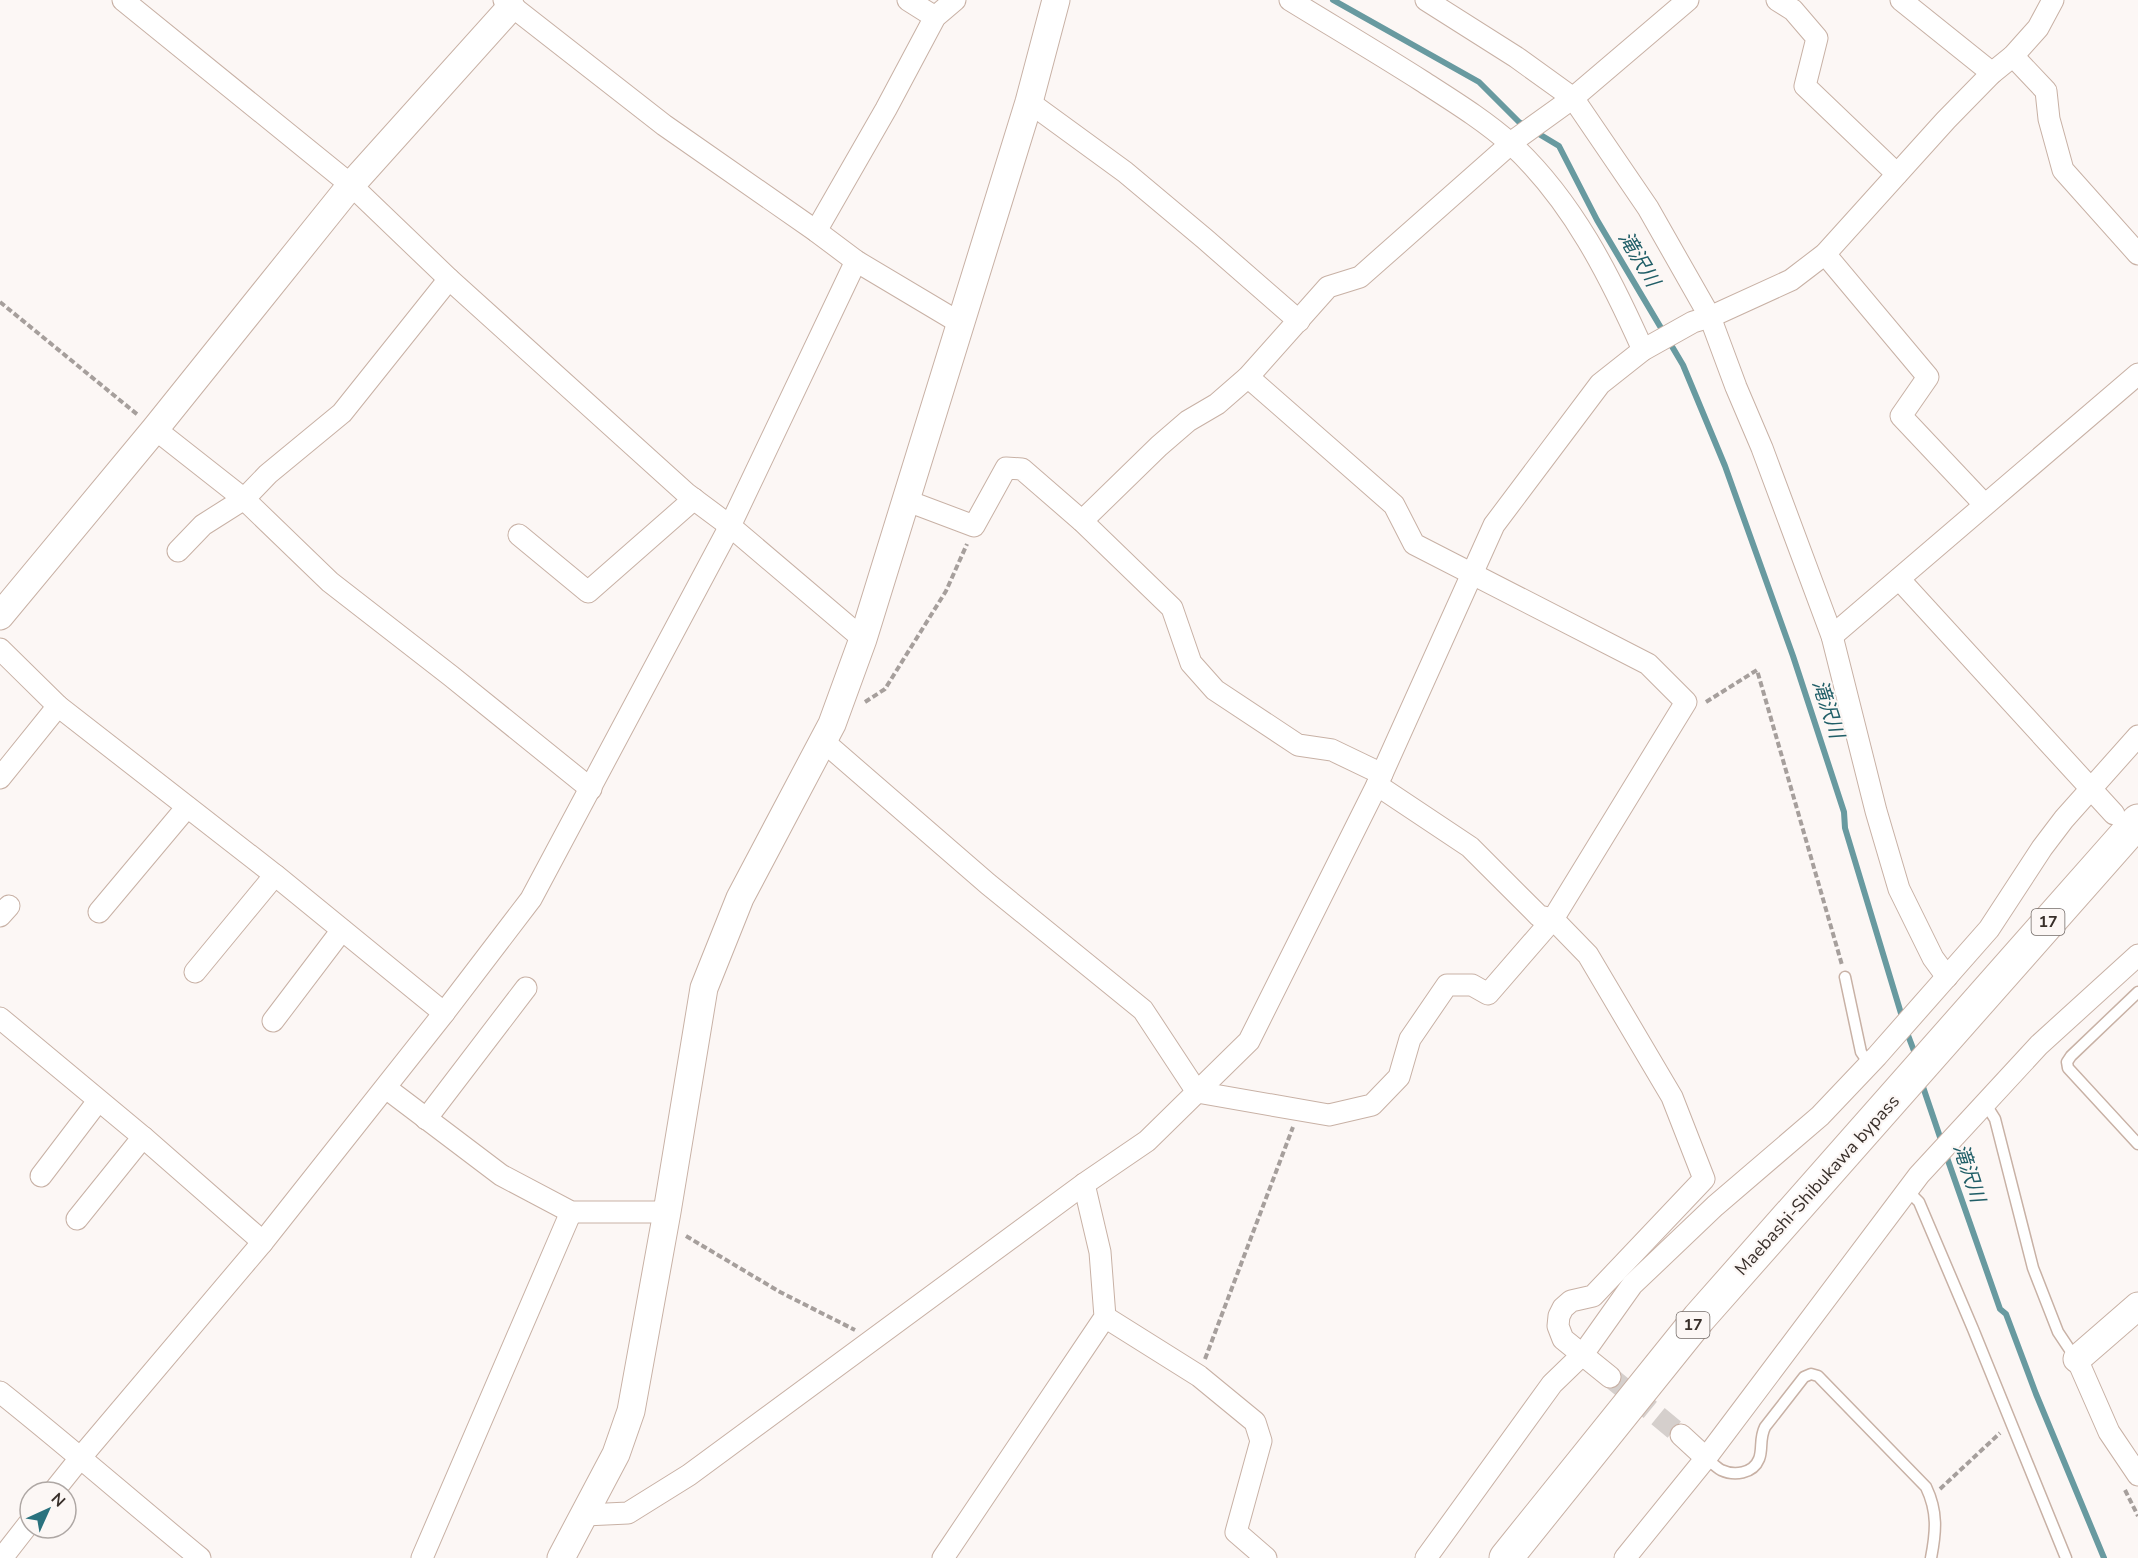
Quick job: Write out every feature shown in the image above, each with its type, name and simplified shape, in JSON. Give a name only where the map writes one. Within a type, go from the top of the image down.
[{"type":"highway","name":"Maebashi-Shibukawa bypass","points":[[1506,1558],[1699,1318],[1892,1101],[2126,817]]},
{"type":"street","points":[[123,0],[351,185],[449,279],[694,499],[730,526],[863,639]]},
{"type":"street","points":[[908,0],[935,17]]},
{"type":"street","points":[[816,231],[886,109],[935,17],[955,0]]},
{"type":"street","points":[[561,1558],[616,1454],[631,1411],[704,988],[740,898],[827,732],[863,639],[1029,102],[1056,0]]},
{"type":"street","points":[[1290,0],[1514,142],[1575,221],[1614,285],[1648,348]]},
{"type":"street","points":[[1426,0],[1516,57],[1573,98],[1648,208],[1736,387],[1762,448],[1832,636],[1876,811],[1899,889],[1933,958],[1947,977]]},
{"type":"street","points":[[1082,521],[1159,446],[1188,421],[1217,404],[1248,377],[1328,287],[1360,277],[1514,142],[1573,98],[1688,0]]},
{"type":"street","points":[[1777,0],[1794,10],[1817,38],[1804,86],[1897,174]]},
{"type":"street","points":[[1901,0],[1992,73]]},
{"type":"street","points":[[585,1515],[628,1513],[689,1475],[1084,1184],[1147,1141],[1249,1041],[1379,780],[1494,525],[1600,384],[1648,348],[1702,319],[1791,280],[1825,254],[1992,73],[2013,56],[2038,28],[2053,0]]},
{"type":"street","points":[[0,616],[155,429],[351,185],[508,3],[664,125],[856,261],[960,322]]},
{"type":"street","points":[[2013,56],[2046,91],[2049,119],[2062,170],[2138,254]]},
{"type":"street","points":[[1029,102],[1125,172],[1299,321]]},
{"type":"street","points":[[1825,254],[1928,377],[1901,416],[1984,504]]},
{"type":"street","points":[[63,1480],[262,1243],[386,1088],[531,900],[730,526],[856,261]]},
{"type":"street","points":[[178,551],[203,525],[244,499],[268,474],[342,413],[449,279]]},
{"type":"street","points":[[1832,636],[2138,374]]},
{"type":"street","points":[[827,732],[988,884],[1143,1010],[1197,1092],[1329,1115],[1372,1104],[1399,1077],[1410,1039],[1447,985],[1472,985],[1488,994],[1553,918],[1686,702],[1648,664],[1414,544],[1394,505],[1248,377]]},
{"type":"street","points":[[155,429],[244,499],[330,582],[591,789]]},
{"type":"street","points":[[905,500],[974,526],[1006,468],[1022,469],[1082,521],[1172,608],[1191,663],[1215,690],[1299,745],[1332,750],[1379,780],[1470,846],[1539,916],[1553,918],[1588,955],[1671,1097],[1704,1179],[1593,1296],[1571,1301],[1563,1308],[1559,1316],[1558,1326],[1563,1339],[1610,1377]]},
{"type":"street","points":[[519,535],[588,592],[694,499]]},
{"type":"street","points":[[1899,579],[2090,789],[2126,817]]},
{"type":"street","points":[[0,650],[58,706],[275,875],[444,1013]]},
{"type":"street","points":[[0,778],[58,706]]},
{"type":"street","points":[[1426,1558],[1552,1384],[1583,1354],[1632,1285],[1715,1206],[1820,1116],[1934,994],[1989,929],[2042,848],[2090,789],[2138,736]]},
{"type":"street","points":[[99,912],[188,807]]},
{"type":"street","points":[[195,972],[275,875]]},
{"type":"street","points":[[273,1021],[342,930]]},
{"type":"street","points":[[1625,1558],[1706,1458],[1913,1183],[2039,1046],[2138,955]]},
{"type":"street","points":[[426,1119],[526,988]]},
{"type":"street","points":[[0,1018],[144,1137],[262,1243]]},
{"type":"street","points":[[386,1088],[501,1175],[571,1212],[666,1218]]},
{"type":"street","points":[[41,1176],[98,1101]]},
{"type":"street","points":[[77,1219],[144,1137]]},
{"type":"street","points":[[943,1558],[1105,1317],[1100,1252],[1084,1184]]},
{"type":"street","points":[[422,1558],[571,1212]]},
{"type":"street","points":[[2138,1306],[2076,1359],[2109,1432],[2138,1475]]},
{"type":"street","points":[[1105,1317],[1199,1376],[1255,1422],[1261,1441],[1236,1532],[1266,1558]]},
{"type":"street","points":[[0,1392],[200,1558]]},
{"type":"street","points":[[1681,1435],[1706,1458]]},
{"type":"street","points":[[2,1558],[18,1537]]},
{"type":"lane","points":[[1845,976],[1861,1052],[1873,1060]]},
{"type":"lane","points":[[2138,992],[2070,1056],[2067,1062],[2068,1068],[2138,1144]]},
{"type":"lane","points":[[1979,1109],[1995,1119],[2033,1268],[2058,1332],[2076,1359]]},
{"type":"lane","points":[[1913,1183],[1918,1202],[2066,1558]]},
{"type":"lane","points":[[1706,1458],[1721,1470],[1732,1473],[1744,1473],[1754,1467],[1759,1459],[1761,1434],[1765,1427],[1804,1377],[1811,1374],[1818,1376],[1926,1487],[1931,1498],[1936,1531],[1931,1558]]},
{"type":"path","points":[[0,302],[155,429]]},
{"type":"path","points":[[827,732],[885,688],[946,591],[974,526]]},
{"type":"path","points":[[1686,702],[1700,706],[1757,670],[1845,976]]},
{"type":"path","points":[[1199,1376],[1300,1110]]},
{"type":"path","points":[[666,1218],[780,1292],[874,1340]]},
{"type":"path","points":[[1931,1498],[2000,1433],[2011,1426]]},
{"type":"waterway","name":"滝沢川","points":[[1333,0],[1479,82],[1519,122],[1559,146],[1597,220],[1683,365],[1725,466],[1793,656],[1844,812],[1845,828],[1903,1020]]},
{"type":"waterway","name":"滝沢川","points":[[1906,1030],[1915,1057]]},
{"type":"waterway","name":"滝沢川","points":[[1921,1081],[1942,1143]]},
{"type":"waterway","name":"滝沢川","points":[[1945,1152],[2000,1309],[2006,1314],[2036,1394],[2104,1558]]},
{"type":"tunnel","points":[[1610,1377],[1681,1435]]}]
